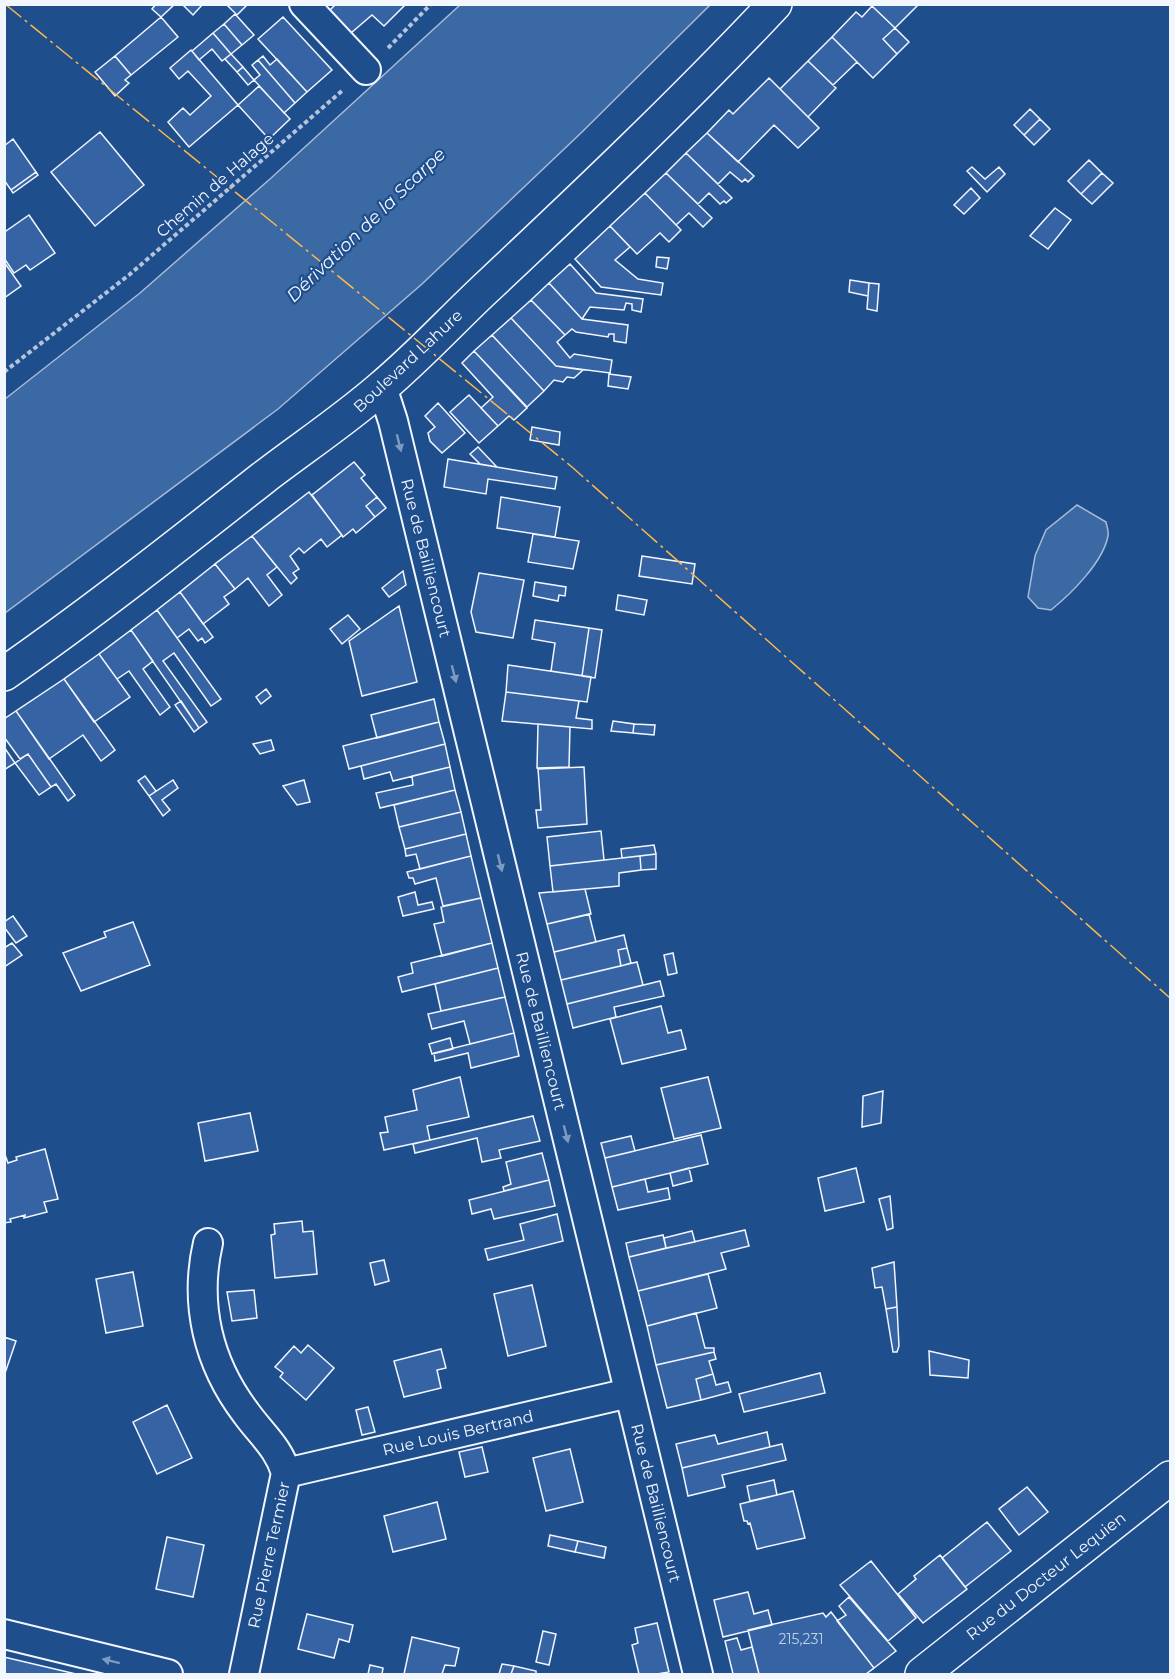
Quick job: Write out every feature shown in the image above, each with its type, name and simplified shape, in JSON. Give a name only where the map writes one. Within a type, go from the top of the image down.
[{"type":"main road","name":"Boulevard Lahure","points":[[4,674],[109,598],[294,454],[336,426],[382,387],[429,345],[466,306],[648,135],[775,4]]},
{"type":"main road","name":"Rue du Docteur Lequien","points":[[922,1674],[1170,1478]]},
{"type":"street","points":[[304,4],[366,70]]},
{"type":"street","name":"Rue de Bailliencourt","points":[[382,387],[396,432],[698,1674]]},
{"type":"street","name":"Rue Pierre Termier","points":[[208,1243],[202,1281],[202,1300],[204,1320],[217,1361],[234,1395],[275,1447],[283,1460],[286,1473],[244,1674]]},
{"type":"street","name":"Rue Louis Bertrand","points":[[286,1473],[629,1393]]},
{"type":"street","points":[[4,1634],[168,1674]]},
{"type":"path","name":"Chemin de Halage","points":[[4,372],[129,275],[366,70],[431,4]]},
{"type":"water","name":"Dérivation de la Scarpe","points":[[460,5],[710,5],[581,133],[422,284],[278,409],[5,613],[5,399],[140,293],[270,179]]},
{"type":"water","points":[[1077,505],[1106,522],[1108,534],[1105,546],[1086,576],[1068,595],[1051,610],[1038,608],[1028,597],[1035,556],[1046,530]]},
{"type":"building","points":[[156,4],[175,4],[161,17],[152,9]]},
{"type":"building","points":[[182,4],[203,4],[193,15]]},
{"type":"building","points":[[226,4],[248,4],[237,15]]},
{"type":"building","points":[[336,4],[406,4],[384,26],[372,15],[351,33],[330,10]]},
{"type":"building","points":[[874,4],[919,4],[895,28],[872,6]]},
{"type":"building","points":[[872,6],[895,28],[883,39],[897,54],[873,78],[832,37],[856,12],[862,17]]},
{"type":"building","points":[[235,14],[254,35],[242,45],[224,24]]},
{"type":"building","points":[[161,17],[178,37],[131,75],[115,56]]},
{"type":"building","points":[[283,17],[332,70],[307,92],[258,39]]},
{"type":"building","points":[[224,24],[242,45],[231,54],[213,33]]},
{"type":"building","points":[[895,28],[909,42],[897,54],[883,39]]},
{"type":"building","points":[[213,33],[231,54],[222,61],[212,49],[199,60],[192,51]]},
{"type":"building","points":[[832,37],[857,62],[833,85],[808,61]]},
{"type":"building","points":[[191,50],[238,105],[189,147],[168,122],[183,108],[190,115],[211,96],[188,71],[179,79],[170,68]]},
{"type":"building","points":[[231,54],[243,67],[237,72],[225,59]]},
{"type":"building","points":[[115,56],[131,75],[125,80],[129,83],[115,96],[95,72]]},
{"type":"building","points":[[263,56],[270,65],[277,59],[307,92],[295,103],[258,60]]},
{"type":"building","points":[[258,60],[295,103],[284,113],[254,80],[260,75],[252,65]]},
{"type":"building","points":[[808,61],[836,88],[808,117],[780,89]]},
{"type":"building","points":[[243,67],[254,80],[248,85],[237,72]]},
{"type":"building","points":[[769,78],[819,128],[798,148],[774,125],[738,162],[707,133],[729,110],[733,114]]},
{"type":"building","points":[[259,86],[290,119],[269,139],[238,105]]},
{"type":"building","points":[[1030,109],[1040,119],[1024,135],[1014,125]]},
{"type":"building","points":[[1040,119],[1050,129],[1034,145],[1024,135]]},
{"type":"building","points":[[100,132],[144,185],[95,226],[51,172]]},
{"type":"building","points":[[707,133],[754,176],[748,182],[745,179],[742,182],[730,172],[718,184],[686,153]]},
{"type":"building","points":[[13,139],[36,172],[11,190],[4,180],[4,146]]},
{"type":"building","points":[[686,153],[732,198],[720,204],[709,193],[698,204],[666,173]]},
{"type":"building","points":[[1089,160],[1102,173],[1081,194],[1068,181]]},
{"type":"building","points":[[972,167],[985,179],[999,167],[1005,174],[987,192],[967,171]]},
{"type":"building","points":[[36,172],[38,175],[13,193],[11,190]]},
{"type":"building","points":[[666,173],[712,218],[703,227],[689,213],[676,225],[645,193]]},
{"type":"building","points":[[1102,173],[1113,183],[1092,204],[1081,194]]},
{"type":"building","points":[[971,188],[980,198],[964,214],[954,205]]},
{"type":"building","points":[[645,193],[681,230],[669,242],[660,233],[637,254],[610,226]]},
{"type":"building","points":[[1055,208],[1071,220],[1048,249],[1030,236]]},
{"type":"building","points":[[29,215],[55,253],[30,270],[26,265],[14,273],[4,258],[4,228],[6,231]]},
{"type":"building","points":[[610,226],[630,247],[615,260],[638,279],[663,283],[661,295],[601,287],[575,259]]},
{"type":"building","points":[[657,257],[669,258],[667,269],[656,267]]},
{"type":"building","points":[[4,262],[21,286],[4,298]]},
{"type":"building","points":[[570,264],[596,293],[643,299],[641,312],[632,310],[632,304],[626,303],[624,310],[590,307],[582,319],[549,283]]},
{"type":"building","points":[[850,280],[869,283],[868,296],[849,292]]},
{"type":"building","points":[[549,283],[582,319],[628,325],[626,343],[614,341],[614,334],[609,334],[608,337],[576,332],[572,329],[565,335],[531,300]]},
{"type":"building","points":[[869,283],[879,284],[877,311],[867,309]]},
{"type":"building","points":[[531,300],[565,335],[557,342],[570,358],[574,354],[612,360],[610,373],[556,366],[511,318]]},
{"type":"building","points":[[511,318],[556,366],[583,370],[574,378],[567,377],[563,382],[554,380],[544,391],[492,335]]},
{"type":"building","points":[[492,335],[544,391],[527,407],[474,351]]},
{"type":"building","points":[[474,351],[527,408],[514,420],[509,416],[498,426],[481,408],[493,397],[462,363]]},
{"type":"building","points":[[609,374],[631,377],[628,389],[608,386]]},
{"type":"building","points":[[469,395],[498,426],[479,443],[450,412]]},
{"type":"building","points":[[438,403],[465,433],[442,453],[430,441],[428,433],[435,427],[425,416]]},
{"type":"building","points":[[532,427],[560,432],[559,445],[530,440]]},
{"type":"building","points":[[478,447],[497,467],[480,464],[470,454]]},
{"type":"building","points":[[448,459],[557,477],[555,489],[488,479],[486,494],[444,487]]},
{"type":"building","points":[[354,462],[365,475],[361,478],[377,497],[366,506],[375,517],[356,533],[353,529],[343,537],[312,495]]},
{"type":"building","points":[[309,492],[342,535],[327,547],[321,539],[304,553],[299,548],[290,556],[299,569],[293,573],[297,578],[291,584],[252,536]]},
{"type":"building","points":[[377,497],[386,508],[375,517],[366,506]]},
{"type":"building","points":[[501,497],[560,507],[555,537],[497,528]]},
{"type":"building","points":[[533,534],[579,541],[573,569],[528,562]]},
{"type":"building","points":[[252,536],[277,567],[267,575],[282,595],[269,606],[248,578],[235,589],[215,564]]},
{"type":"building","points":[[642,556],[695,564],[692,584],[639,576]]},
{"type":"building","points":[[215,564],[235,589],[224,597],[229,604],[203,624],[180,592]]},
{"type":"building","points":[[403,571],[406,585],[389,597],[382,588]]},
{"type":"building","points":[[479,573],[524,580],[513,638],[476,632],[471,612]]},
{"type":"building","points":[[535,582],[566,587],[565,596],[559,595],[558,601],[533,596]]},
{"type":"building","points":[[180,592],[213,637],[205,643],[202,638],[198,641],[189,629],[177,638],[157,610]]},
{"type":"building","points":[[618,595],[647,600],[644,615],[616,610]]},
{"type":"building","points":[[399,606],[417,682],[362,696],[349,641]]},
{"type":"building","points":[[157,610],[221,699],[211,706],[174,653],[163,661],[207,722],[199,728],[131,630]]},
{"type":"building","points":[[348,615],[360,629],[342,644],[330,629]]},
{"type":"building","points":[[535,620],[589,628],[582,676],[551,671],[555,643],[532,639]]},
{"type":"building","points":[[589,628],[602,630],[595,678],[582,676]]},
{"type":"building","points":[[131,630],[153,661],[143,669],[170,707],[160,715],[129,671],[117,679],[99,654]]},
{"type":"building","points":[[99,654],[130,697],[94,722],[64,679]]},
{"type":"building","points":[[508,665],[591,677],[587,702],[506,692]]},
{"type":"building","points":[[64,679],[115,750],[101,761],[83,735],[49,759],[16,711]]},
{"type":"building","points":[[266,689],[271,696],[261,704],[256,697]]},
{"type":"building","points":[[506,692],[579,701],[576,718],[592,720],[592,729],[502,721]]},
{"type":"building","points":[[434,699],[439,722],[377,738],[371,715]]},
{"type":"building","points":[[181,701],[199,728],[194,732],[175,705]]},
{"type":"building","points":[[16,711],[75,795],[68,801],[56,784],[51,787],[28,754],[20,759],[4,737],[4,719]]},
{"type":"building","points":[[613,721],[634,724],[633,733],[611,731]]},
{"type":"building","points":[[439,722],[445,744],[349,769],[343,746]]},
{"type":"building","points":[[538,724],[570,727],[569,767],[537,768]]},
{"type":"building","points":[[634,724],[655,725],[654,735],[633,733]]},
{"type":"building","points":[[271,740],[274,750],[260,754],[253,744]]},
{"type":"building","points":[[445,744],[450,767],[393,781],[390,772],[364,779],[361,766]]},
{"type":"building","points":[[4,747],[15,763],[4,770]]},
{"type":"building","points":[[28,754],[51,787],[39,795],[15,763]]},
{"type":"building","points":[[450,767],[455,790],[380,808],[376,793],[413,785],[412,776]]},
{"type":"building","points":[[584,767],[587,824],[538,828],[536,810],[541,810],[538,769]]},
{"type":"building","points":[[145,776],[156,791],[149,796],[138,781]]},
{"type":"building","points":[[173,780],[178,788],[162,800],[170,810],[163,816],[149,796]]},
{"type":"building","points":[[304,780],[310,802],[297,805],[283,786]]},
{"type":"building","points":[[455,790],[461,812],[399,827],[394,805]]},
{"type":"building","points":[[461,812],[466,834],[405,849],[399,827]]},
{"type":"building","points":[[601,831],[604,860],[550,866],[547,837]]},
{"type":"building","points":[[466,834],[471,856],[420,869],[416,854],[406,856],[405,849]]},
{"type":"building","points":[[654,845],[656,854],[622,858],[621,849]]},
{"type":"building","points":[[656,854],[656,869],[641,870],[640,856]]},
{"type":"building","points":[[471,856],[481,898],[443,906],[436,878],[415,884],[407,872]]},
{"type":"building","points":[[640,856],[641,870],[619,873],[619,886],[553,892],[550,866]]},
{"type":"building","points":[[585,889],[591,914],[547,924],[539,893]]},
{"type":"building","points":[[415,892],[418,905],[432,902],[434,909],[403,916],[398,897]]},
{"type":"building","points":[[481,898],[492,943],[442,956],[434,924],[444,922],[441,907]]},
{"type":"building","points":[[589,914],[596,942],[554,952],[547,924]]},
{"type":"building","points":[[13,916],[27,936],[16,943],[4,927],[4,922]]},
{"type":"building","points":[[133,922],[150,965],[81,991],[63,953],[106,937],[104,932]]},
{"type":"building","points":[[624,935],[627,948],[618,950],[621,966],[561,980],[554,952]]},
{"type":"building","points":[[12,943],[22,955],[4,967],[4,948]]},
{"type":"building","points":[[492,943],[498,968],[402,992],[398,977],[413,973],[411,963]]},
{"type":"building","points":[[627,948],[631,963],[621,966],[618,950]]},
{"type":"building","points":[[673,953],[677,973],[668,975],[664,955]]},
{"type":"building","points":[[637,962],[643,985],[567,1004],[561,980]]},
{"type":"building","points":[[498,968],[505,997],[441,1011],[435,984]]},
{"type":"building","points":[[660,981],[664,996],[614,1007],[616,1017],[573,1028],[567,1004]]},
{"type":"building","points":[[505,997],[514,1033],[470,1044],[464,1021],[432,1029],[428,1014]]},
{"type":"building","points":[[661,1006],[668,1033],[681,1030],[686,1049],[622,1064],[610,1019]]},
{"type":"building","points":[[514,1033],[519,1056],[471,1068],[468,1053],[435,1061],[434,1053]]},
{"type":"building","points":[[450,1038],[453,1049],[432,1054],[429,1044]]},
{"type":"building","points":[[460,1077],[469,1117],[427,1126],[430,1140],[384,1150],[380,1133],[388,1132],[385,1117],[417,1110],[413,1090]]},
{"type":"building","points":[[708,1077],[721,1128],[674,1139],[661,1088]]},
{"type":"building","points":[[883,1091],[881,1123],[862,1127],[863,1096]]},
{"type":"building","points":[[250,1113],[258,1151],[205,1161],[198,1123]]},
{"type":"building","points":[[533,1116],[540,1141],[499,1150],[501,1158],[482,1162],[477,1138],[415,1153],[413,1144]]},
{"type":"building","points":[[701,1135],[708,1164],[612,1187],[605,1158]]},
{"type":"building","points":[[631,1136],[635,1151],[605,1158],[601,1143]]},
{"type":"building","points":[[45,1149],[58,1199],[44,1202],[47,1212],[24,1218],[25,1215],[4,1223],[4,1152],[8,1163],[17,1160],[16,1157]]},
{"type":"building","points":[[542,1153],[549,1180],[504,1191],[503,1187],[511,1184],[506,1162]]},
{"type":"building","points":[[689,1168],[692,1181],[673,1186],[670,1173]]},
{"type":"building","points":[[856,1168],[864,1202],[825,1211],[818,1178]]},
{"type":"building","points":[[645,1179],[648,1192],[668,1188],[670,1199],[618,1210],[612,1187]]},
{"type":"building","points":[[549,1180],[555,1206],[494,1219],[491,1209],[472,1214],[469,1200]]},
{"type":"building","points":[[890,1196],[893,1228],[887,1230],[879,1199]]},
{"type":"building","points":[[557,1214],[563,1241],[488,1260],[485,1249],[524,1240],[520,1224]]},
{"type":"building","points":[[302,1221],[303,1232],[313,1231],[317,1274],[275,1278],[271,1235],[275,1234],[274,1224]]},
{"type":"building","points":[[745,1230],[749,1246],[721,1253],[726,1269],[638,1291],[629,1257]]},
{"type":"building","points":[[692,1231],[695,1242],[666,1248],[664,1238]]},
{"type":"building","points":[[663,1235],[666,1248],[629,1257],[626,1243]]},
{"type":"building","points":[[384,1260],[389,1281],[375,1285],[370,1263]]},
{"type":"building","points":[[894,1262],[897,1307],[886,1309],[882,1287],[875,1288],[872,1268]]},
{"type":"building","points":[[133,1272],[143,1326],[106,1333],[96,1279]]},
{"type":"building","points":[[708,1274],[717,1308],[647,1326],[638,1291]]},
{"type":"building","points":[[532,1285],[546,1346],[508,1356],[494,1294]]},
{"type":"building","points":[[254,1290],[257,1318],[232,1321],[227,1292]]},
{"type":"building","points":[[897,1307],[899,1346],[897,1352],[893,1352],[886,1309]]},
{"type":"building","points":[[696,1313],[705,1348],[714,1348],[714,1352],[656,1365],[647,1326]]},
{"type":"building","points":[[4,1337],[16,1341],[4,1376]]},
{"type":"building","points":[[308,1345],[334,1368],[306,1400],[280,1377],[283,1373],[275,1367],[294,1346],[301,1353]]},
{"type":"building","points":[[441,1349],[446,1368],[437,1370],[441,1388],[404,1397],[394,1361]]},
{"type":"building","points":[[929,1351],[969,1360],[968,1378],[930,1375]]},
{"type":"building","points":[[714,1352],[716,1359],[709,1361],[713,1374],[696,1379],[701,1400],[667,1408],[656,1365]]},
{"type":"building","points":[[820,1373],[825,1393],[744,1412],[739,1394]]},
{"type":"building","points":[[713,1374],[716,1385],[728,1382],[731,1392],[701,1400],[696,1379]]},
{"type":"building","points":[[167,1405],[192,1458],[157,1474],[133,1422]]},
{"type":"building","points":[[368,1407],[375,1432],[362,1435],[356,1410]]},
{"type":"building","points":[[767,1432],[770,1447],[682,1468],[676,1444],[715,1435],[718,1444]]},
{"type":"building","points":[[782,1444],[786,1460],[722,1475],[725,1487],[688,1496],[682,1468]]},
{"type":"building","points":[[482,1447],[488,1472],[465,1477],[459,1452]]},
{"type":"building","points":[[570,1449],[583,1502],[546,1511],[533,1458]]},
{"type":"building","points":[[774,1480],[777,1495],[750,1501],[747,1486]]},
{"type":"building","points":[[1027,1487],[1048,1512],[1019,1535],[999,1509]]},
{"type":"building","points":[[793,1491],[805,1538],[757,1549],[750,1523],[744,1521],[740,1504]]},
{"type":"building","points":[[437,1502],[446,1539],[393,1552],[384,1516]]},
{"type":"building","points":[[987,1522],[1011,1551],[965,1587],[942,1558]]},
{"type":"building","points":[[550,1535],[578,1541],[575,1552],[548,1546]]},
{"type":"building","points":[[167,1537],[204,1545],[193,1597],[156,1589]]},
{"type":"building","points":[[578,1541],[606,1547],[604,1558],[575,1552]]},
{"type":"building","points":[[940,1555],[967,1589],[923,1623],[898,1594],[916,1579],[914,1576]]},
{"type":"building","points":[[871,1561],[916,1618],[888,1641],[840,1585]]},
{"type":"building","points":[[748,1592],[754,1614],[768,1610],[772,1625],[723,1637],[714,1600]]},
{"type":"building","points":[[849,1597],[896,1651],[874,1668],[837,1621],[846,1615],[839,1606]]},
{"type":"building","points":[[831,1612],[874,1668],[866,1674],[759,1674],[748,1630],[823,1613],[826,1617]]},
{"type":"building","points":[[307,1614],[353,1625],[349,1642],[339,1639],[334,1658],[298,1649]]},
{"type":"building","points":[[657,1623],[669,1672],[639,1674],[632,1645],[638,1643],[635,1628]]},
{"type":"building","points":[[543,1631],[556,1634],[549,1665],[536,1662]]},
{"type":"building","points":[[412,1637],[459,1648],[455,1666],[445,1665],[442,1674],[404,1674]]},
{"type":"building","points":[[737,1638],[741,1650],[752,1647],[759,1674],[733,1674],[725,1641]]},
{"type":"building","points":[[4,1657],[76,1674],[4,1674]]},
{"type":"building","points":[[502,1664],[514,1666],[511,1674],[499,1674]]},
{"type":"building","points":[[370,1665],[383,1668],[382,1674],[368,1674]]},
{"type":"building","points":[[514,1666],[536,1671],[536,1674],[511,1674]]},
{"type":"power","points":[[5,4],[572,467],[1170,998]]}]
